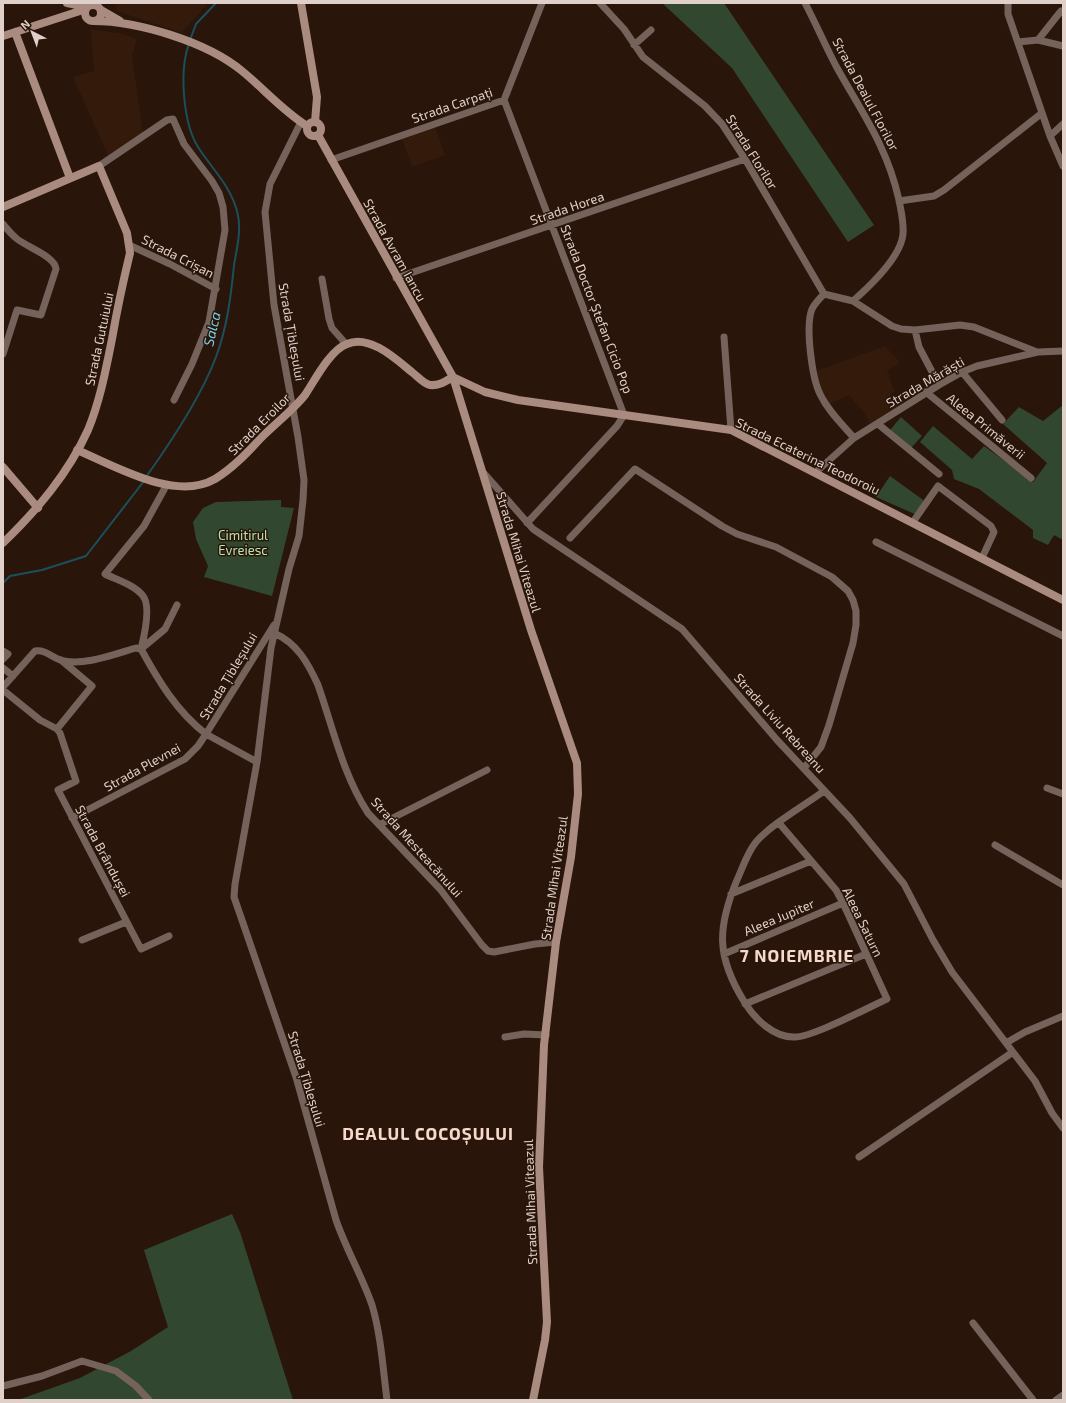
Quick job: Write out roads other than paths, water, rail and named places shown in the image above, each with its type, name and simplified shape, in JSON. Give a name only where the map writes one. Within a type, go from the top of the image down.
[{"type":"main road","points":[[66,16],[78,17],[92,21],[124,23],[154,30],[199,46],[233,64],[304,124],[309,134],[314,136],[318,135],[321,128],[315,122],[317,97],[301,3]]},
{"type":"main road","points":[[66,16],[68,4],[89,6]]},
{"type":"main road","points":[[3,36],[95,5],[101,7],[124,23]]},
{"type":"main road","points":[[89,6],[86,15],[92,21]]},
{"type":"main road","points":[[92,21],[99,18],[101,7]]},
{"type":"main road","points":[[16,32],[70,178]]},
{"type":"main road","points":[[304,124],[315,122]]},
{"type":"main road","name":"Strada Avram Iancu","points":[[318,135],[396,278],[446,361],[453,377]]},
{"type":"main road","points":[[3,207],[99,166]]},
{"type":"main road","name":"Strada Gutuiului","points":[[3,543],[38,508],[77,450],[88,429],[104,375],[130,253],[130,244],[127,233],[99,166]]},
{"type":"main road","points":[[346,344],[359,342],[371,344],[385,352],[427,384],[437,385],[453,377]]},
{"type":"main road","name":"Strada Eroilor","points":[[77,450],[166,486],[191,487],[213,480],[238,463],[282,416],[293,408],[304,396],[337,350],[346,344]]},
{"type":"main road","name":"Strada Ecaterina Teodoroiu","points":[[453,377],[474,388],[500,396],[732,430],[1063,600]]},
{"type":"main road","name":"Strada Mihai Viteazul","points":[[453,377],[531,630],[577,763],[578,794],[571,857],[556,942],[546,1035],[539,1167],[547,1322],[533,1400]]},
{"type":"main road","points":[[3,467],[38,508]]},
{"type":"street","name":"Strada Carpați","points":[[331,160],[504,100],[542,3]]},
{"type":"street","name":"Strada Florilor","points":[[600,3],[617,21],[634,45],[652,65],[693,96],[714,115],[745,159],[824,294]]},
{"type":"street","name":"Strada Dealul Florilor","points":[[805,3],[836,66],[875,132],[894,180],[903,220],[903,234],[899,246],[879,275],[853,301]]},
{"type":"street","points":[[1008,3],[1008,14],[1050,136],[1063,166]]},
{"type":"street","points":[[1038,40],[1061,11]]},
{"type":"street","points":[[634,45],[651,30]]},
{"type":"street","points":[[1018,42],[1038,40],[1063,46]]},
{"type":"street","name":"Strada Doctor Ștefan Cicio Pop","points":[[504,100],[624,415]]},
{"type":"street","points":[[899,202],[934,196],[944,190],[1042,113]]},
{"type":"street","name":"Strada Crișan","points":[[99,166],[167,120],[173,119],[184,144],[212,181],[219,193],[223,207],[225,230],[216,289],[209,322],[174,400]]},
{"type":"street","name":"Strada Țibleșului","points":[[304,124],[270,184],[265,212],[274,306],[293,408],[304,480],[303,500],[299,536],[276,621],[257,762],[234,897],[296,1077],[336,1220],[372,1306],[378,1336],[386,1400]]},
{"type":"street","points":[[1050,136],[1063,124]]},
{"type":"street","name":"Strada Horea","points":[[396,278],[553,226],[745,159]]},
{"type":"street","points":[[3,224],[17,238],[50,258],[56,264],[56,269],[41,315],[16,310],[3,354]]},
{"type":"street","name":"Strada Crișan","points":[[130,244],[216,289]]},
{"type":"street","points":[[322,279],[332,328],[346,344]]},
{"type":"street","points":[[854,438],[833,414],[818,389],[813,365],[810,315],[812,308],[824,294],[853,301],[892,326],[915,330],[960,325],[974,327],[1038,352]]},
{"type":"street","points":[[915,330],[919,347],[939,385]]},
{"type":"street","points":[[724,337],[732,430]]},
{"type":"street","name":"Strada Mărăști","points":[[816,472],[854,438],[926,392],[962,372],[977,366],[1038,352],[1063,351]]},
{"type":"street","points":[[962,372],[1002,420]]},
{"type":"street","name":"Aleea Primăverii","points":[[926,392],[1031,478]]},
{"type":"street","points":[[527,523],[617,426],[624,415]]},
{"type":"street","points":[[878,424],[939,474]]},
{"type":"street","points":[[570,538],[635,469],[722,526],[737,534],[776,547],[832,577],[848,591],[853,600],[856,611],[856,625],[853,643],[821,747],[804,768]]},
{"type":"street","name":"Strada Liviu Rebreanu","points":[[482,470],[527,523],[549,541],[682,629],[824,791],[875,846],[904,884],[941,955],[1035,1081],[1052,1113],[1063,1128]]},
{"type":"street","points":[[166,486],[144,526],[105,574],[135,588],[144,596],[147,602],[141,649],[158,679],[170,696],[195,726],[206,734]]},
{"type":"street","points":[[913,522],[938,486],[992,526],[994,532],[982,558]]},
{"type":"street","points":[[876,542],[1063,636]]},
{"type":"street","points":[[61,660],[98,660],[136,648],[141,649],[165,629],[177,605]]},
{"type":"street","name":"Strada Țibleșului","points":[[257,762],[206,734],[253,655],[276,621]]},
{"type":"street","name":"Strada Mesteacănului","points":[[274,633],[290,642],[308,664],[318,685],[351,782],[361,802],[379,825],[440,889],[488,951],[494,952],[535,944],[556,942]]},
{"type":"street","points":[[3,651],[8,654],[3,659]]},
{"type":"street","points":[[35,651],[44,651],[61,660],[92,686],[57,729],[40,720],[3,689],[35,651]]},
{"type":"street","points":[[3,668],[13,676]]},
{"type":"street","name":"Strada Brândușei","points":[[57,729],[76,781],[58,790],[126,922],[141,949],[169,936]]},
{"type":"street","name":"Strada Plevnei","points":[[72,818],[185,759],[198,746],[206,734]]},
{"type":"street","points":[[379,825],[487,770]]},
{"type":"street","points":[[1047,788],[1063,794]]},
{"type":"street","points":[[824,791],[779,823],[757,841],[745,860],[731,894],[722,927],[724,954],[730,973],[745,1004],[866,954]]},
{"type":"street","name":"Aleea Saturn","points":[[745,1004],[770,1030],[783,1036],[797,1037],[815,1032],[887,999],[836,890],[779,823]]},
{"type":"street","points":[[995,845],[1063,885]]},
{"type":"street","points":[[731,894],[811,861]]},
{"type":"street","name":"Aleea Jupiter","points":[[724,954],[843,903]]},
{"type":"street","points":[[82,940],[126,922]]},
{"type":"street","points":[[1006,1043],[1025,1032],[1063,1016]]},
{"type":"street","points":[[505,1037],[524,1034],[546,1035]]},
{"type":"street","points":[[859,1157],[1013,1052]]},
{"type":"street","points":[[973,1323],[1033,1400]]},
{"type":"street","points":[[3,1386],[42,1376],[82,1361],[116,1371],[136,1386],[149,1400]]},
{"type":"street","points":[[1056,1400],[1063,1395]]},
{"type":"waterway","name":"Salca","points":[[190,40],[196,24],[216,3]]},
{"type":"waterway","name":"Salca","points":[[146,477],[194,403],[216,357],[228,312],[238,238],[239,224],[234,202],[225,185],[198,147],[189,124],[183,82],[186,55],[189,44]]},
{"type":"waterway","name":"Salca","points":[[3,583],[10,576],[42,570],[86,556],[144,481]]},
{"type":"district","name":"7 NOIEMBRIE","points":[[797,956]]},
{"type":"district","name":"DEALUL COCOȘULUI","points":[[428,1134]]},
{"type":"park label","name":"Cimitirul Evreiesc","points":[[243,542]]}]
